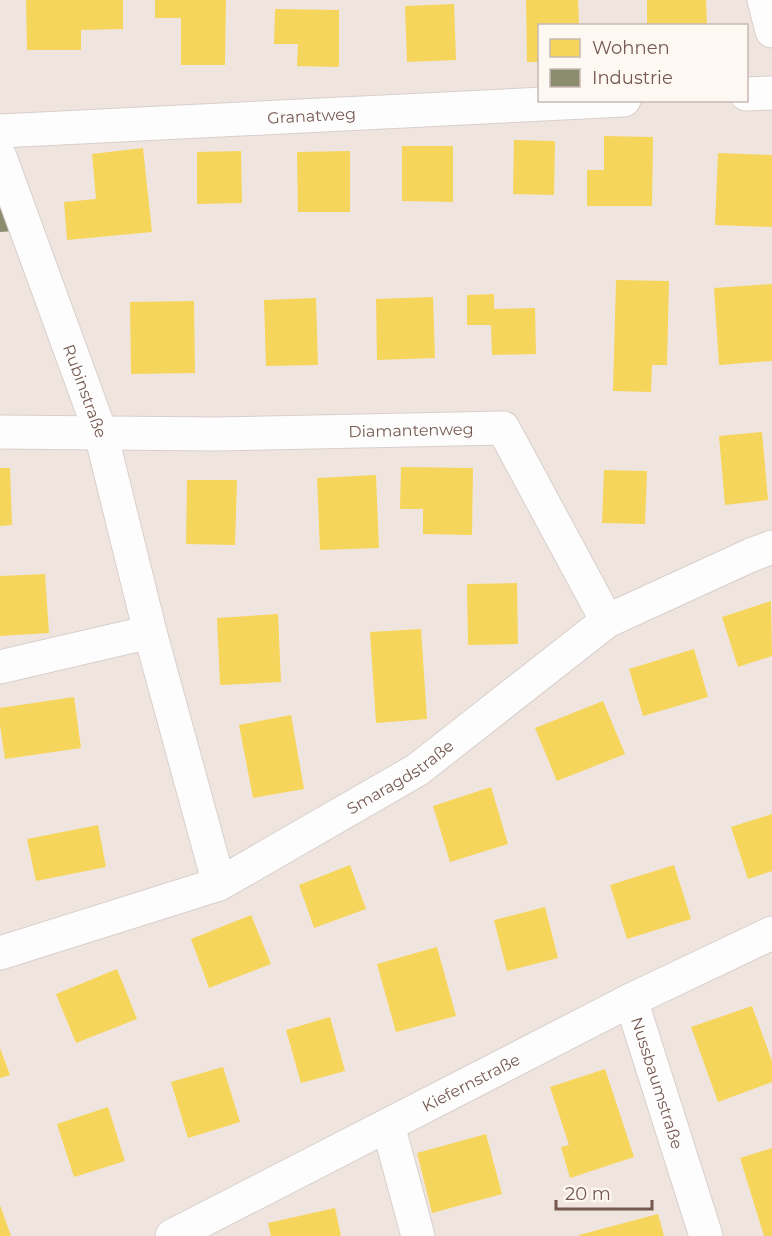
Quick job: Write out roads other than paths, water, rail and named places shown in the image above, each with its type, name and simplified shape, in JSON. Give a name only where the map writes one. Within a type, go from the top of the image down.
[{"type":"street","points":[[764,0],[772,31]]},
{"type":"street","points":[[748,94],[772,93]]},
{"type":"street","name":"Granatweg","points":[[0,131],[584,102]]},
{"type":"street","name":"Rubinstraße","points":[[0,157],[101,434],[150,632],[219,884]]},
{"type":"street","name":"Diamantenweg","points":[[101,434],[503,428],[607,621]]},
{"type":"street","points":[[0,432],[101,434]]},
{"type":"street","name":"Smaragdstraße","points":[[0,953],[219,884],[417,770],[607,621],[772,547]]},
{"type":"street","points":[[0,667],[150,632]]},
{"type":"street","name":"Kiefernstraße","points":[[172,1236],[631,1000],[772,933]]},
{"type":"street","name":"Nussbaumstraße","points":[[631,1000],[706,1236]]},
{"type":"street","points":[[388,1125],[418,1236]]}]
